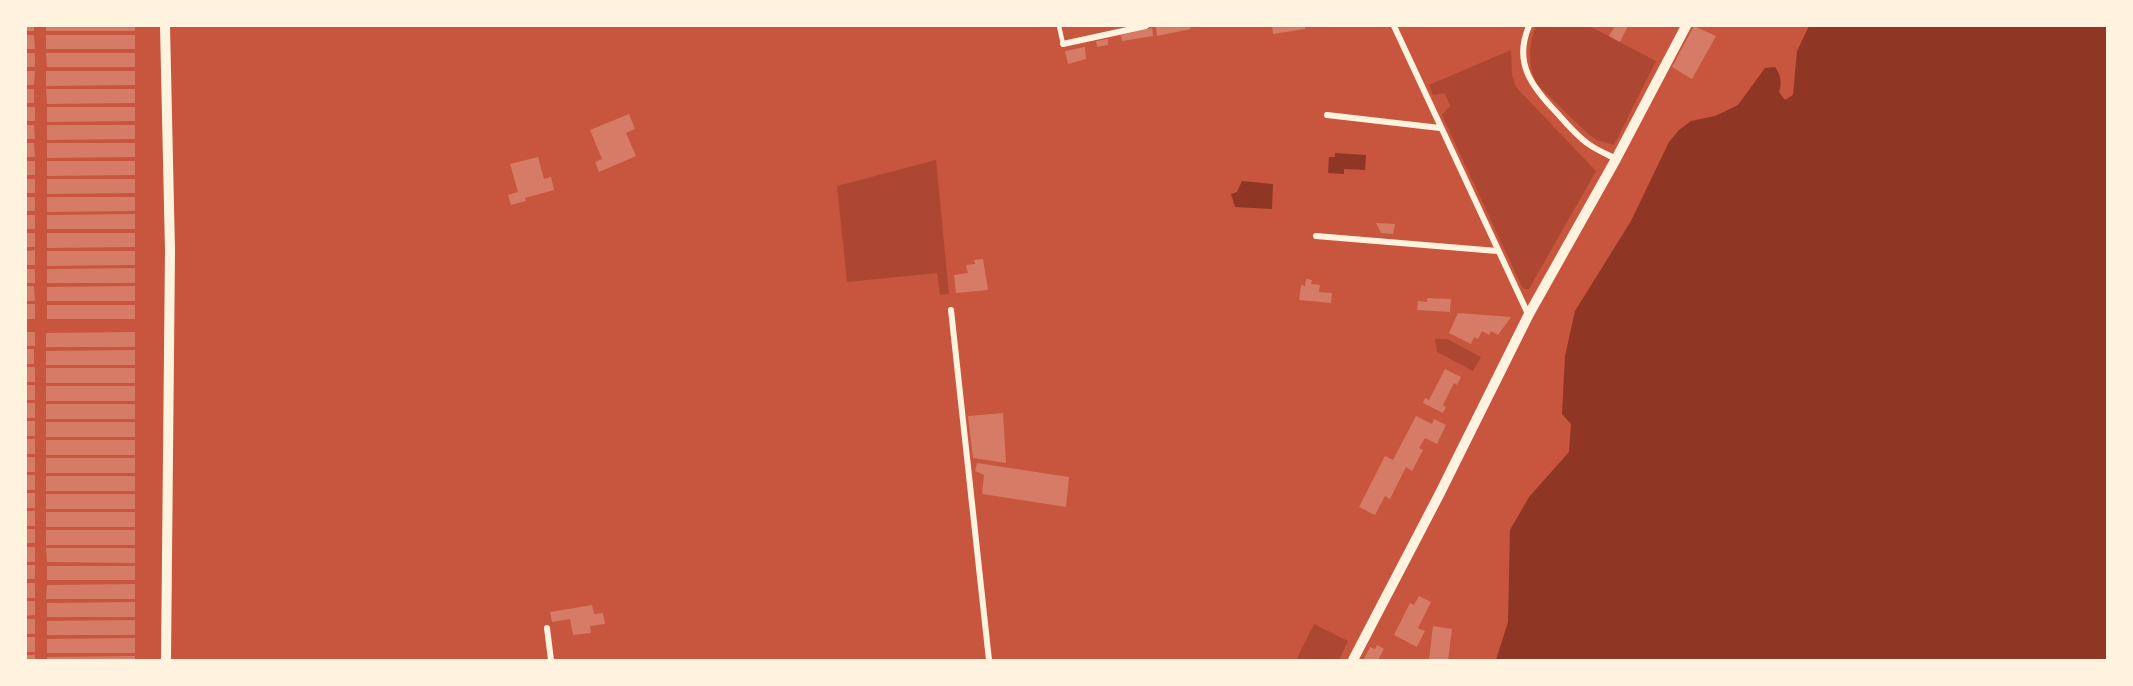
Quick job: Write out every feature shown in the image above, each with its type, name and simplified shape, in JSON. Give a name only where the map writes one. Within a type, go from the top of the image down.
[{"type":"street","points":[[165,26],[170,250],[166,660]]},
{"type":"street","points":[[1063,44],[1146,26]]},
{"type":"street","points":[[1394,26],[1528,314]]},
{"type":"street","points":[[1529,26],[1525,36],[1523,54],[1525,69],[1537,92],[1588,144],[1616,159]]},
{"type":"street","points":[[1353,660],[1439,495],[1528,314],[1616,159],[1686,26]]},
{"type":"street","points":[[1327,116],[1440,128]]},
{"type":"street","points":[[1316,236],[1497,250]]},
{"type":"street","points":[[951,310],[989,660]]},
{"type":"street","points":[[547,628],[551,660]]},
{"type":"lane","points":[[1059,26],[1063,44]]},
{"type":"shaded area","points":[[1536,26],[1589,26],[1656,61],[1614,145],[1589,135],[1536,83],[1530,54]]},
{"type":"shaded area","points":[[1809,26],[2107,26],[2107,660],[1496,660],[1508,622],[1510,530],[1529,497],[1569,452],[1571,424],[1562,414],[1565,356],[1575,311],[1631,221],[1669,142],[1691,121],[1715,116],[1738,105],[1765,68],[1775,67],[1777,70],[1780,79],[1779,92],[1785,100],[1793,95],[1797,51]]},
{"type":"shaded area","points":[[1511,50],[1512,75],[1516,87],[1596,171],[1529,289],[1523,289],[1442,115],[1450,106],[1445,93],[1433,95],[1429,85]]},
{"type":"shaded area","points":[[1335,153],[1366,155],[1365,170],[1344,169],[1344,174],[1328,173],[1329,157],[1335,157]]},
{"type":"shaded area","points":[[936,160],[949,294],[940,295],[937,273],[847,282],[837,186]]},
{"type":"shaded area","points":[[1242,181],[1273,184],[1272,209],[1235,207],[1231,194],[1237,192]]},
{"type":"shaded area","points":[[1435,339],[1447,339],[1481,357],[1473,371],[1437,352]]},
{"type":"shaded area","points":[[1314,624],[1348,641],[1339,660],[1296,660]]},
{"type":"building","points":[[26,26],[34,26],[34,31],[26,31]]},
{"type":"building","points":[[46,26],[135,26],[135,31],[46,31]]},
{"type":"building","points":[[1190,26],[1191,29],[1157,36],[1156,27]]},
{"type":"building","points":[[1272,26],[1305,26],[1305,29],[1273,34]]},
{"type":"building","points":[[1615,26],[1628,26],[1620,42],[1609,36]]},
{"type":"building","points":[[1694,26],[1716,36],[1692,79],[1672,67]]},
{"type":"building","points":[[1152,28],[1153,36],[1122,41],[1121,35]]},
{"type":"building","points":[[26,35],[34,35],[35,49],[26,49]]},
{"type":"building","points":[[46,35],[135,35],[135,49],[46,49]]},
{"type":"building","points":[[1108,39],[1108,45],[1097,47],[1096,41]]},
{"type":"building","points":[[1085,47],[1086,59],[1068,64],[1065,51]]},
{"type":"building","points":[[26,53],[35,53],[35,67],[26,67]]},
{"type":"building","points":[[46,53],[135,53],[135,67],[47,67]]},
{"type":"building","points":[[26,71],[35,71],[34,85],[26,85]]},
{"type":"building","points":[[46,71],[135,71],[135,85],[46,86]]},
{"type":"building","points":[[26,89],[34,89],[34,103],[26,103]]},
{"type":"building","points":[[46,89],[135,89],[135,103],[47,104]]},
{"type":"building","points":[[26,107],[35,107],[35,121],[26,121]]},
{"type":"building","points":[[47,107],[135,107],[135,121],[47,122]]},
{"type":"building","points":[[629,114],[635,129],[626,133],[636,156],[599,172],[595,162],[602,159],[590,130]]},
{"type":"building","points":[[26,125],[34,125],[35,139],[26,139]]},
{"type":"building","points":[[47,125],[135,125],[135,139],[47,140]]},
{"type":"building","points":[[26,143],[34,143],[35,157],[26,157]]},
{"type":"building","points":[[47,143],[135,143],[135,157],[47,158]]},
{"type":"building","points":[[538,157],[544,179],[551,177],[554,190],[525,198],[526,201],[511,205],[508,195],[518,192],[510,164]]},
{"type":"building","points":[[26,161],[35,161],[35,175],[26,175]]},
{"type":"building","points":[[47,161],[135,161],[135,175],[47,176]]},
{"type":"building","points":[[26,179],[35,179],[35,193],[26,193]]},
{"type":"building","points":[[47,179],[135,179],[135,193],[47,194]]},
{"type":"building","points":[[26,197],[35,197],[35,211],[26,211]]},
{"type":"building","points":[[47,197],[135,197],[135,211],[47,212]]},
{"type":"building","points":[[135,214],[135,229],[47,229],[47,215]]},
{"type":"building","points":[[26,215],[35,215],[35,229],[26,229]]},
{"type":"building","points":[[1376,223],[1395,224],[1393,234],[1381,233]]},
{"type":"building","points":[[26,233],[35,233],[35,247],[26,247]]},
{"type":"building","points":[[47,233],[135,233],[135,247],[47,248]]},
{"type":"building","points":[[35,250],[35,265],[26,265],[26,251]]},
{"type":"building","points":[[47,251],[135,251],[135,265],[47,266]]},
{"type":"building","points":[[983,259],[988,290],[956,293],[954,275],[968,273],[966,265],[975,264],[974,260]]},
{"type":"building","points":[[135,268],[135,283],[47,283],[47,269]]},
{"type":"building","points":[[26,269],[35,269],[35,283],[26,283]]},
{"type":"building","points":[[1306,279],[1312,280],[1311,284],[1320,285],[1319,292],[1332,293],[1331,303],[1299,300],[1301,285],[1305,286]]},
{"type":"building","points":[[26,286],[34,286],[35,301],[26,301]]},
{"type":"building","points":[[135,286],[135,301],[47,301],[47,287]]},
{"type":"building","points":[[1427,298],[1451,299],[1450,312],[1417,310],[1418,301],[1427,302]]},
{"type":"building","points":[[26,304],[35,304],[35,319],[26,319]]},
{"type":"building","points":[[47,305],[135,305],[135,319],[47,319]]},
{"type":"building","points":[[1458,313],[1511,317],[1498,335],[1491,331],[1489,335],[1482,331],[1478,339],[1474,337],[1471,344],[1449,333]]},
{"type":"building","points":[[26,332],[35,332],[35,346],[26,346]]},
{"type":"building","points":[[135,332],[135,347],[46,347],[46,333]]},
{"type":"building","points":[[26,349],[34,349],[34,364],[26,364]]},
{"type":"building","points":[[135,350],[135,365],[46,365],[46,351]]},
{"type":"building","points":[[26,367],[35,367],[35,382],[26,382]]},
{"type":"building","points":[[46,368],[135,368],[135,383],[46,383]]},
{"type":"building","points":[[1445,369],[1461,377],[1457,385],[1454,383],[1443,405],[1446,407],[1443,413],[1423,403],[1425,398],[1429,400]]},
{"type":"building","points":[[26,385],[35,385],[35,400],[26,400]]},
{"type":"building","points":[[46,386],[135,386],[135,401],[46,401]]},
{"type":"building","points":[[26,403],[35,403],[35,418],[26,418]]},
{"type":"building","points":[[46,404],[135,404],[135,419],[46,419]]},
{"type":"building","points":[[1003,413],[1006,463],[973,458],[968,416]]},
{"type":"building","points":[[1416,416],[1432,424],[1434,419],[1446,425],[1437,444],[1425,438],[1419,448],[1423,450],[1412,471],[1406,467],[1390,499],[1385,496],[1375,515],[1359,507],[1385,456],[1393,460]]},
{"type":"building","points":[[26,421],[35,421],[35,436],[26,436]]},
{"type":"building","points":[[46,422],[135,422],[135,437],[46,437]]},
{"type":"building","points":[[26,439],[35,439],[35,454],[26,454]]},
{"type":"building","points":[[46,440],[135,440],[135,455],[46,455]]},
{"type":"building","points":[[26,457],[35,457],[35,472],[26,472]]},
{"type":"building","points":[[46,458],[135,458],[135,473],[46,473]]},
{"type":"building","points":[[977,463],[1069,477],[1066,507],[982,494],[984,475],[975,471]]},
{"type":"building","points":[[26,475],[35,475],[35,490],[26,490]]},
{"type":"building","points":[[46,476],[135,476],[135,491],[46,491]]},
{"type":"building","points":[[26,493],[35,493],[35,508],[26,508]]},
{"type":"building","points":[[46,494],[135,494],[135,509],[46,509]]},
{"type":"building","points":[[26,511],[35,511],[35,526],[26,526]]},
{"type":"building","points":[[46,512],[135,512],[135,527],[46,527]]},
{"type":"building","points":[[26,529],[35,529],[35,543],[26,543]]},
{"type":"building","points":[[46,530],[135,530],[135,545],[46,545]]},
{"type":"building","points":[[26,547],[35,547],[35,562],[26,562]]},
{"type":"building","points":[[46,548],[135,548],[135,563],[47,562]]},
{"type":"building","points":[[26,565],[35,565],[35,579],[26,579]]},
{"type":"building","points":[[47,566],[135,566],[135,580],[47,580]]},
{"type":"building","points":[[26,583],[35,583],[35,598],[26,598]]},
{"type":"building","points":[[135,584],[135,599],[46,599],[47,585]]},
{"type":"building","points":[[1419,596],[1431,602],[1418,628],[1425,631],[1417,647],[1394,635],[1410,603],[1414,605]]},
{"type":"building","points":[[26,601],[35,601],[35,615],[26,616]]},
{"type":"building","points":[[135,602],[135,617],[47,617],[47,603]]},
{"type":"building","points":[[592,605],[594,614],[603,613],[605,624],[590,626],[591,633],[573,635],[570,619],[552,622],[550,612]]},
{"type":"building","points":[[26,619],[35,619],[35,634],[26,634]]},
{"type":"building","points":[[135,620],[135,635],[47,635],[47,621]]},
{"type":"building","points":[[1433,626],[1452,629],[1448,660],[1429,660]]},
{"type":"building","points":[[26,637],[35,637],[35,652],[26,652]]},
{"type":"building","points":[[135,638],[135,653],[47,653],[47,639]]},
{"type":"building","points":[[1377,645],[1384,649],[1378,660],[1364,659],[1370,647],[1375,649]]},
{"type":"building","points":[[26,655],[35,655],[35,660],[26,660]]},
{"type":"building","points":[[135,656],[135,660],[47,660],[47,657]]}]
